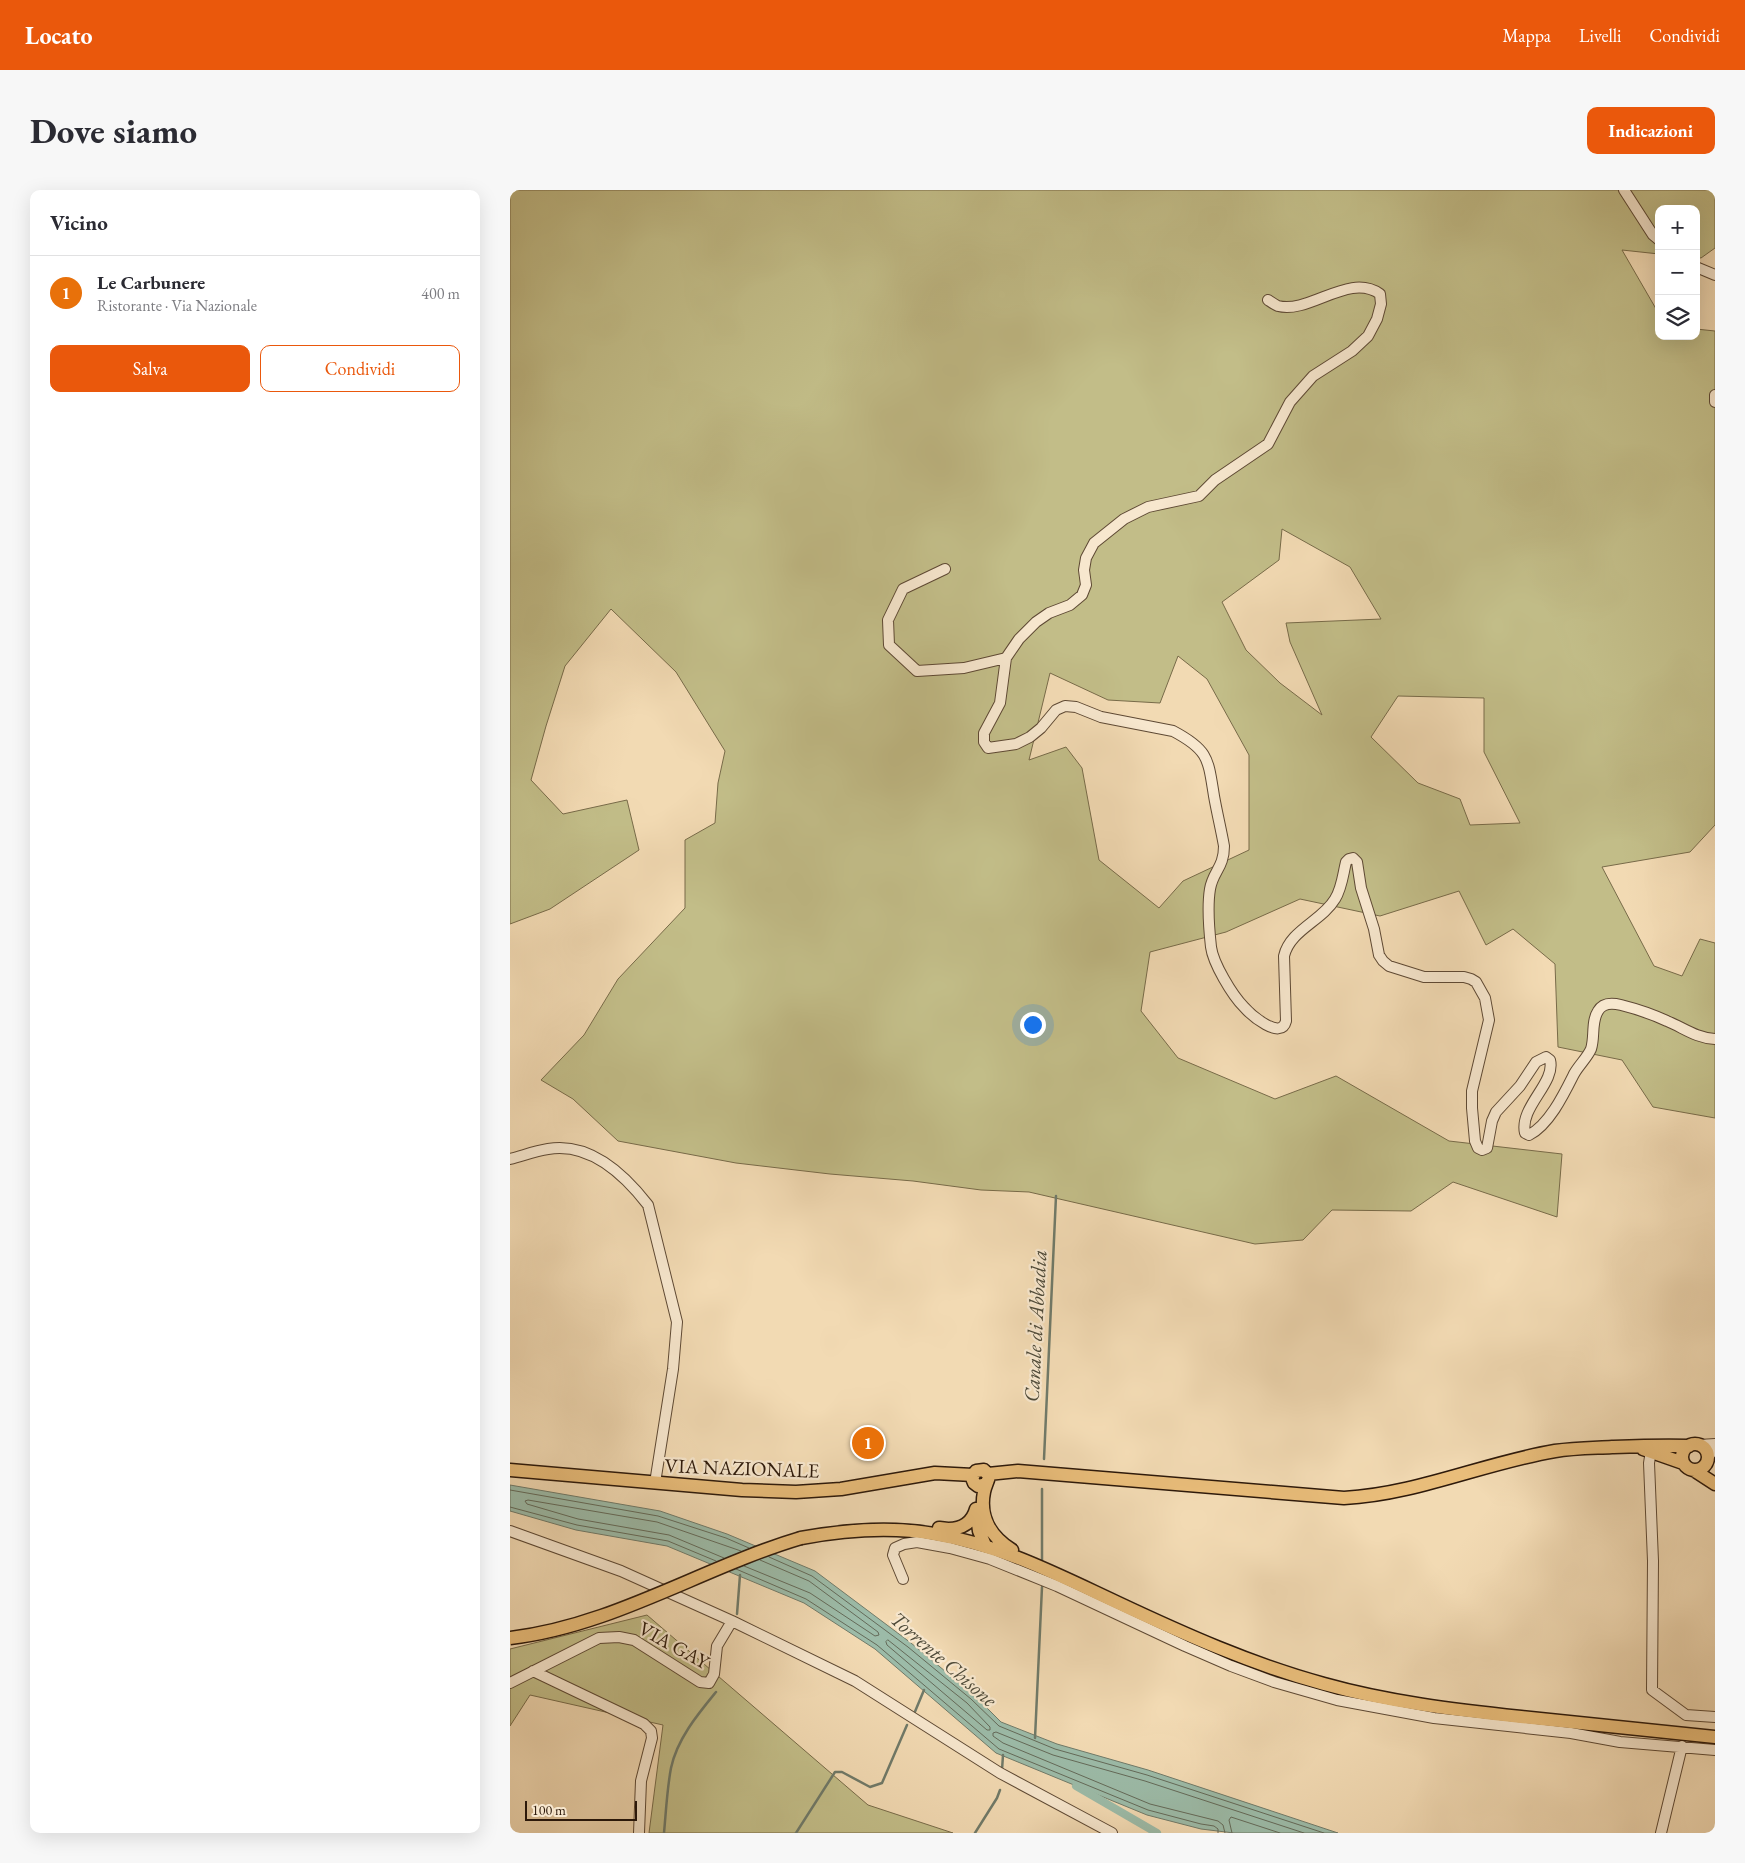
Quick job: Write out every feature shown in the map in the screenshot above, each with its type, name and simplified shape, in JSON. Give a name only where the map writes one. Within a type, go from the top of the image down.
[{"type":"main road","name":"VIA NAZIONALE","points":[[510,1470],[742,1490],[796,1492],[841,1488],[935,1473],[981,1479],[1018,1471],[1344,1498],[1398,1492],[1556,1451],[1694,1445]]},
{"type":"main road","points":[[1683,1463],[1682,1455],[1694,1445],[1706,1449],[1710,1456],[1715,1478]]},
{"type":"main road","points":[[1636,1447],[1683,1463],[1688,1469],[1695,1471],[1715,1484]]},
{"type":"main road","points":[[1695,1471],[1702,1468],[1710,1456]]},
{"type":"main road","points":[[825,1534],[840,1527],[872,1524],[960,1528],[970,1521],[976,1509],[981,1479]]},
{"type":"main road","points":[[981,1479],[984,1494],[983,1510],[989,1528],[1008,1548],[1035,1565]]},
{"type":"main road","points":[[976,1509],[979,1531],[984,1545]]},
{"type":"main road","points":[[510,1638],[528,1636],[609,1614],[744,1558],[801,1538],[848,1531],[896,1530],[933,1534],[984,1545],[1035,1565],[1232,1654],[1272,1669],[1326,1685],[1402,1702],[1459,1710],[1715,1737]]},
{"type":"street","points":[[1624,190],[1634,208],[1655,237]]},
{"type":"street","points":[[1700,268],[1715,275]]},
{"type":"street","points":[[1268,300],[1279,306],[1298,305],[1347,289],[1361,288],[1373,289],[1380,294],[1381,304],[1377,319],[1368,336],[1352,350],[1313,376],[1290,402],[1268,444],[1215,480],[1199,496],[1148,507],[1124,519],[1094,543],[1086,558],[1084,570],[1086,585],[1082,594],[1070,604],[1049,613],[1036,622],[1019,639],[1006,658],[1000,703],[984,734],[984,742],[988,748],[1016,744],[1030,737],[1041,728],[1056,710],[1065,706],[1076,707],[1101,717],[1173,731],[1192,743],[1207,759],[1212,771],[1224,846],[1222,865],[1214,878],[1210,890],[1213,956],[1220,971],[1243,1007],[1275,1029],[1285,1026],[1286,1021],[1284,956],[1286,947],[1325,911],[1335,899],[1343,879],[1346,862],[1348,859],[1353,858],[1357,862],[1379,954],[1383,961],[1389,966],[1424,977],[1471,978],[1476,982],[1485,998],[1489,1020],[1472,1092],[1472,1122],[1475,1141],[1478,1148],[1482,1150],[1487,1148],[1492,1121],[1496,1112],[1520,1086],[1536,1062],[1546,1058],[1550,1060],[1550,1069],[1530,1106],[1524,1129],[1525,1133],[1529,1135],[1542,1124],[1555,1108],[1586,1058],[1593,1039],[1596,1014],[1603,1006],[1613,1003],[1622,1004],[1669,1022],[1690,1033],[1704,1038],[1715,1039]]},
{"type":"street","points":[[1715,395],[1715,402]]},
{"type":"street","points":[[946,569],[903,589],[888,620],[889,644],[917,670],[964,668],[1006,658]]},
{"type":"street","points":[[510,1159],[547,1149],[565,1148],[587,1152],[603,1161],[618,1174],[648,1205],[677,1322],[673,1369],[655,1483]]},
{"type":"street","points":[[1694,1445],[1715,1444]]},
{"type":"street","points":[[1651,1451],[1649,1463],[1653,1561],[1652,1690],[1686,1715],[1715,1717]]},
{"type":"street","points":[[510,1530],[606,1564],[732,1621],[855,1681],[1000,1773],[1112,1833]]},
{"type":"street","points":[[903,1578],[893,1555],[895,1548],[917,1542],[950,1548],[990,1558],[1057,1586],[1231,1666],[1274,1682],[1337,1700],[1434,1718],[1571,1734],[1620,1742],[1715,1750]]},
{"type":"street","name":"VIA GAY","points":[[510,1683],[589,1642],[610,1636],[620,1636],[634,1640],[700,1682],[709,1683],[714,1674],[717,1646],[732,1621]]},
{"type":"street","points":[[533,1671],[644,1724],[651,1731],[652,1738],[641,1781],[639,1833]]},
{"type":"street","points":[[1661,1833],[1682,1746]]},
{"type":"shaded area","points":[[510,190],[1715,190],[1715,248],[1701,258],[1700,205],[1655,205],[1655,254],[1622,250],[1655,307],[1655,340],[1700,340],[1700,329],[1715,331],[1715,825],[1690,852],[1602,867],[1654,966],[1682,976],[1700,939],[1715,943],[1715,1118],[1653,1107],[1622,1060],[1558,1047],[1555,964],[1513,929],[1486,945],[1459,891],[1380,916],[1300,899],[1226,932],[1150,952],[1141,1011],[1178,1058],[1275,1099],[1336,1076],[1449,1141],[1562,1154],[1557,1217],[1453,1182],[1411,1211],[1332,1210],[1303,1240],[1255,1244],[1029,1192],[981,1190],[736,1163],[618,1141],[573,1099],[541,1080],[584,1035],[618,979],[685,908],[685,840],[715,823],[718,783],[725,751],[676,672],[611,609],[565,666],[531,780],[563,814],[627,800],[639,850],[550,909],[510,924]],"holes":[[[1282,529],[1350,567],[1381,619],[1286,623],[1290,642],[1322,715],[1280,683],[1246,650],[1222,602],[1279,560]],[[1178,656],[1207,679],[1249,755],[1249,850],[1183,881],[1159,908],[1099,860],[1082,768],[1066,747],[1029,760],[1050,673],[1108,700],[1160,703]],[[1398,696],[1484,698],[1484,752],[1520,823],[1470,825],[1460,799],[1418,783],[1371,737]]]},
{"type":"shaded area","points":[[647,1615],[868,1805],[953,1833],[649,1833],[663,1725],[530,1695],[510,1726],[510,1649]]},
{"type":"water","points":[[510,1485],[660,1511],[727,1534],[815,1571],[911,1643],[974,1695],[1001,1722],[1057,1744],[1148,1770],[1338,1833],[1234,1833],[1201,1829],[1147,1815],[996,1753],[875,1649],[804,1603],[667,1546],[576,1530],[510,1511]]},
{"type":"waterway","name":"Canale di Abbadia","points":[[1044,1459],[1056,1196]]},
{"type":"waterway","name":"Canale di Abbadia","points":[[1042,1489],[1042,1560]]},
{"type":"waterway","points":[[737,1614],[740,1575]]},
{"type":"waterway","name":"Canale di Abbadia","points":[[1035,1738],[1042,1587]]},
{"type":"waterway","points":[[914,1714],[924,1690]]},
{"type":"waterway","points":[[664,1833],[668,1784],[674,1757],[689,1727],[716,1692]]},
{"type":"waterway","points":[[796,1833],[835,1772],[842,1772],[870,1787],[882,1783],[907,1725]]},
{"type":"waterway","points":[[1002,1770],[1003,1755]]},
{"type":"waterway","points":[[1076,1786],[1157,1833]]},
{"type":"waterway","points":[[975,1833],[1000,1790]]},
{"type":"place","name":"Le Carbunere","points":[[868,1443]]},
{"type":"water label","name":"Torrente Chisone","points":[[944,1659]]}]
